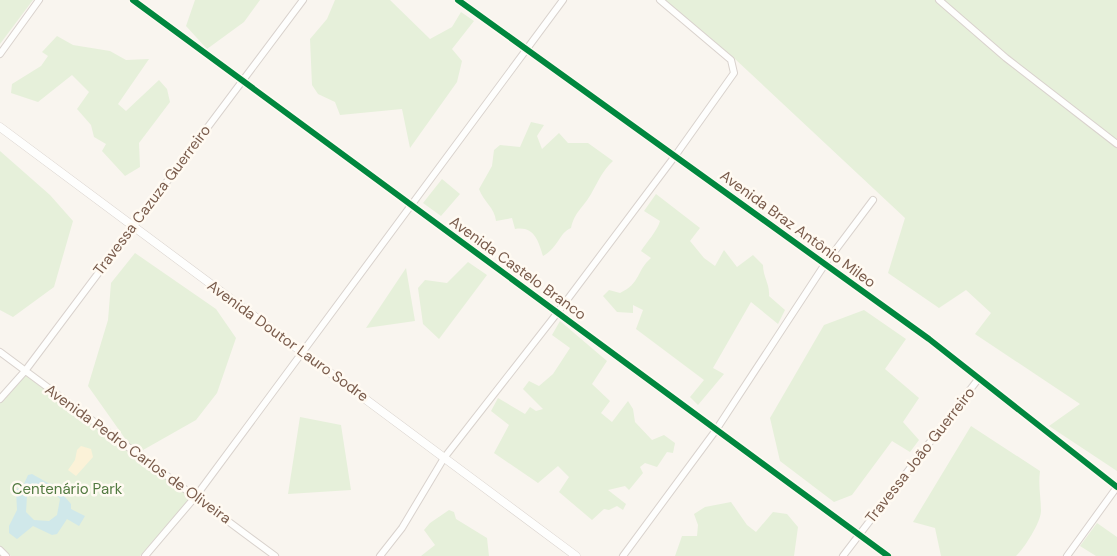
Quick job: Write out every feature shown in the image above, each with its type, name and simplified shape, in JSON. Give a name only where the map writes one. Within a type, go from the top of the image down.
[{"type":"street","points":[[0,54],[39,0]]},
{"type":"street","name":"Avenida Castelo Branco","points":[[133,0],[888,556]]},
{"type":"street","name":"Travessa Cazuza Guerreiro","points":[[0,399],[25,371],[132,225],[303,0]]},
{"type":"street","name":"Avenida Braz Antônio Mileo","points":[[458,0],[825,264],[979,378],[1117,487]]},
{"type":"street","points":[[145,556],[196,496],[301,352],[527,50],[562,0]]},
{"type":"street","points":[[380,556],[402,528],[444,458],[558,312],[675,156],[734,73],[730,60],[660,0]]},
{"type":"street","points":[[939,0],[1006,58],[1117,144]]},
{"type":"street","name":"Avenida Doutor Lauro Sodre","points":[[0,127],[301,352],[382,409],[444,458],[576,556]]},
{"type":"street","points":[[623,556],[716,430],[825,264],[873,200]]},
{"type":"street","name":"Avenida Pedro Carlos de Oliveira","points":[[0,352],[275,556]]},
{"type":"street","name":"Travessa João Guerreiro","points":[[843,556],[979,378]]},
{"type":"street","points":[[1067,556],[1117,487]]},
{"type":"street","points":[[0,550],[6,556]]},
{"type":"green space","points":[[0,0],[33,0],[0,44]]},
{"type":"green space","points":[[195,0],[260,0],[244,22],[207,49],[186,26]]},
{"type":"green space","points":[[335,0],[390,0],[430,39],[452,27],[461,12],[474,21],[452,49],[462,61],[457,82],[410,148],[402,109],[340,115],[335,102],[318,94],[312,85],[310,39],[327,19]]},
{"type":"green space","points":[[664,0],[1117,0],[1117,471],[1049,426],[1080,404],[975,334],[991,313],[966,290],[939,308],[888,273],[905,218],[735,59]]},
{"type":"green space","points":[[57,36],[73,45],[110,51],[126,60],[149,59],[118,104],[126,111],[159,80],[167,89],[170,102],[139,143],[140,167],[125,176],[102,151],[106,144],[94,137],[91,125],[77,109],[89,92],[72,75],[38,102],[11,93],[12,84],[41,66],[48,56],[42,52]]},
{"type":"green space","points":[[531,122],[544,125],[537,136],[542,149],[559,133],[568,143],[588,143],[613,161],[577,213],[571,228],[543,256],[537,240],[531,232],[515,229],[512,218],[496,221],[493,212],[479,189],[492,166],[494,150],[500,145],[520,147]]},
{"type":"green space","points":[[0,151],[50,195],[73,221],[54,287],[13,317],[0,310]]},
{"type":"green space","points":[[442,179],[460,194],[441,216],[423,203]]},
{"type":"green space","points":[[656,194],[700,228],[690,241],[704,258],[715,266],[724,250],[737,267],[753,255],[763,265],[769,296],[785,310],[778,324],[751,302],[713,368],[724,374],[698,405],[690,397],[704,380],[636,329],[643,310],[633,305],[633,313],[617,312],[603,296],[609,290],[620,293],[627,289],[632,285],[651,258],[641,251],[660,221],[644,211]]},
{"type":"green space","points":[[135,253],[216,309],[236,338],[217,393],[196,420],[136,454],[88,386],[108,320],[111,283]]},
{"type":"green space","points":[[468,262],[487,275],[439,339],[423,324],[418,288],[425,280],[447,283]]},
{"type":"green space","points":[[406,268],[415,321],[366,328]]},
{"type":"green space","points":[[864,310],[906,339],[885,369],[919,398],[903,422],[919,440],[910,452],[892,441],[852,495],[834,502],[780,461],[770,418],[824,325]]},
{"type":"green space","points":[[560,321],[607,361],[592,384],[610,401],[601,413],[612,422],[628,401],[633,409],[635,422],[652,440],[664,435],[675,443],[673,453],[667,452],[657,467],[645,463],[640,467],[643,473],[629,490],[625,486],[608,490],[626,504],[623,510],[617,506],[609,510],[604,509],[592,520],[559,492],[569,477],[558,466],[538,483],[494,453],[509,425],[491,411],[498,398],[525,414],[530,407],[536,411],[543,409],[523,389],[529,381],[539,386],[553,374],[570,348],[552,335]]},
{"type":"green space","name":"Centenário Park","points":[[25,375],[192,497],[140,556],[11,556],[0,546],[0,403]]},
{"type":"green space","points":[[300,417],[341,425],[351,490],[288,494]]},
{"type":"green space","points":[[971,426],[1040,471],[1040,516],[1032,535],[1016,556],[941,556],[935,528],[913,522]]},
{"type":"green space","points":[[731,502],[747,525],[756,532],[773,512],[787,514],[798,527],[794,556],[675,556],[682,536],[697,536],[698,525],[694,514],[705,507]]},
{"type":"green space","points":[[449,510],[454,512],[456,519],[487,538],[489,556],[421,556],[435,545],[424,530],[430,523]]},
{"type":"green space","points":[[1097,523],[1117,537],[1117,556],[1096,556],[1080,546]]},
{"type":"sand","points":[[81,446],[91,449],[93,457],[76,476],[68,470],[75,460],[77,450]]},
{"type":"water","points":[[32,474],[48,483],[59,485],[58,489],[71,504],[71,509],[85,516],[79,526],[67,519],[57,534],[52,535],[33,526],[17,539],[9,533],[9,526],[17,510],[16,490],[24,484],[28,475]],"holes":[[[39,487],[50,488],[60,499],[57,515],[49,521],[34,520],[26,512],[27,496]]]},
{"type":"cycle path","points":[[133,0],[888,556]]},
{"type":"cycle path","points":[[458,0],[929,339],[1117,487]]}]
